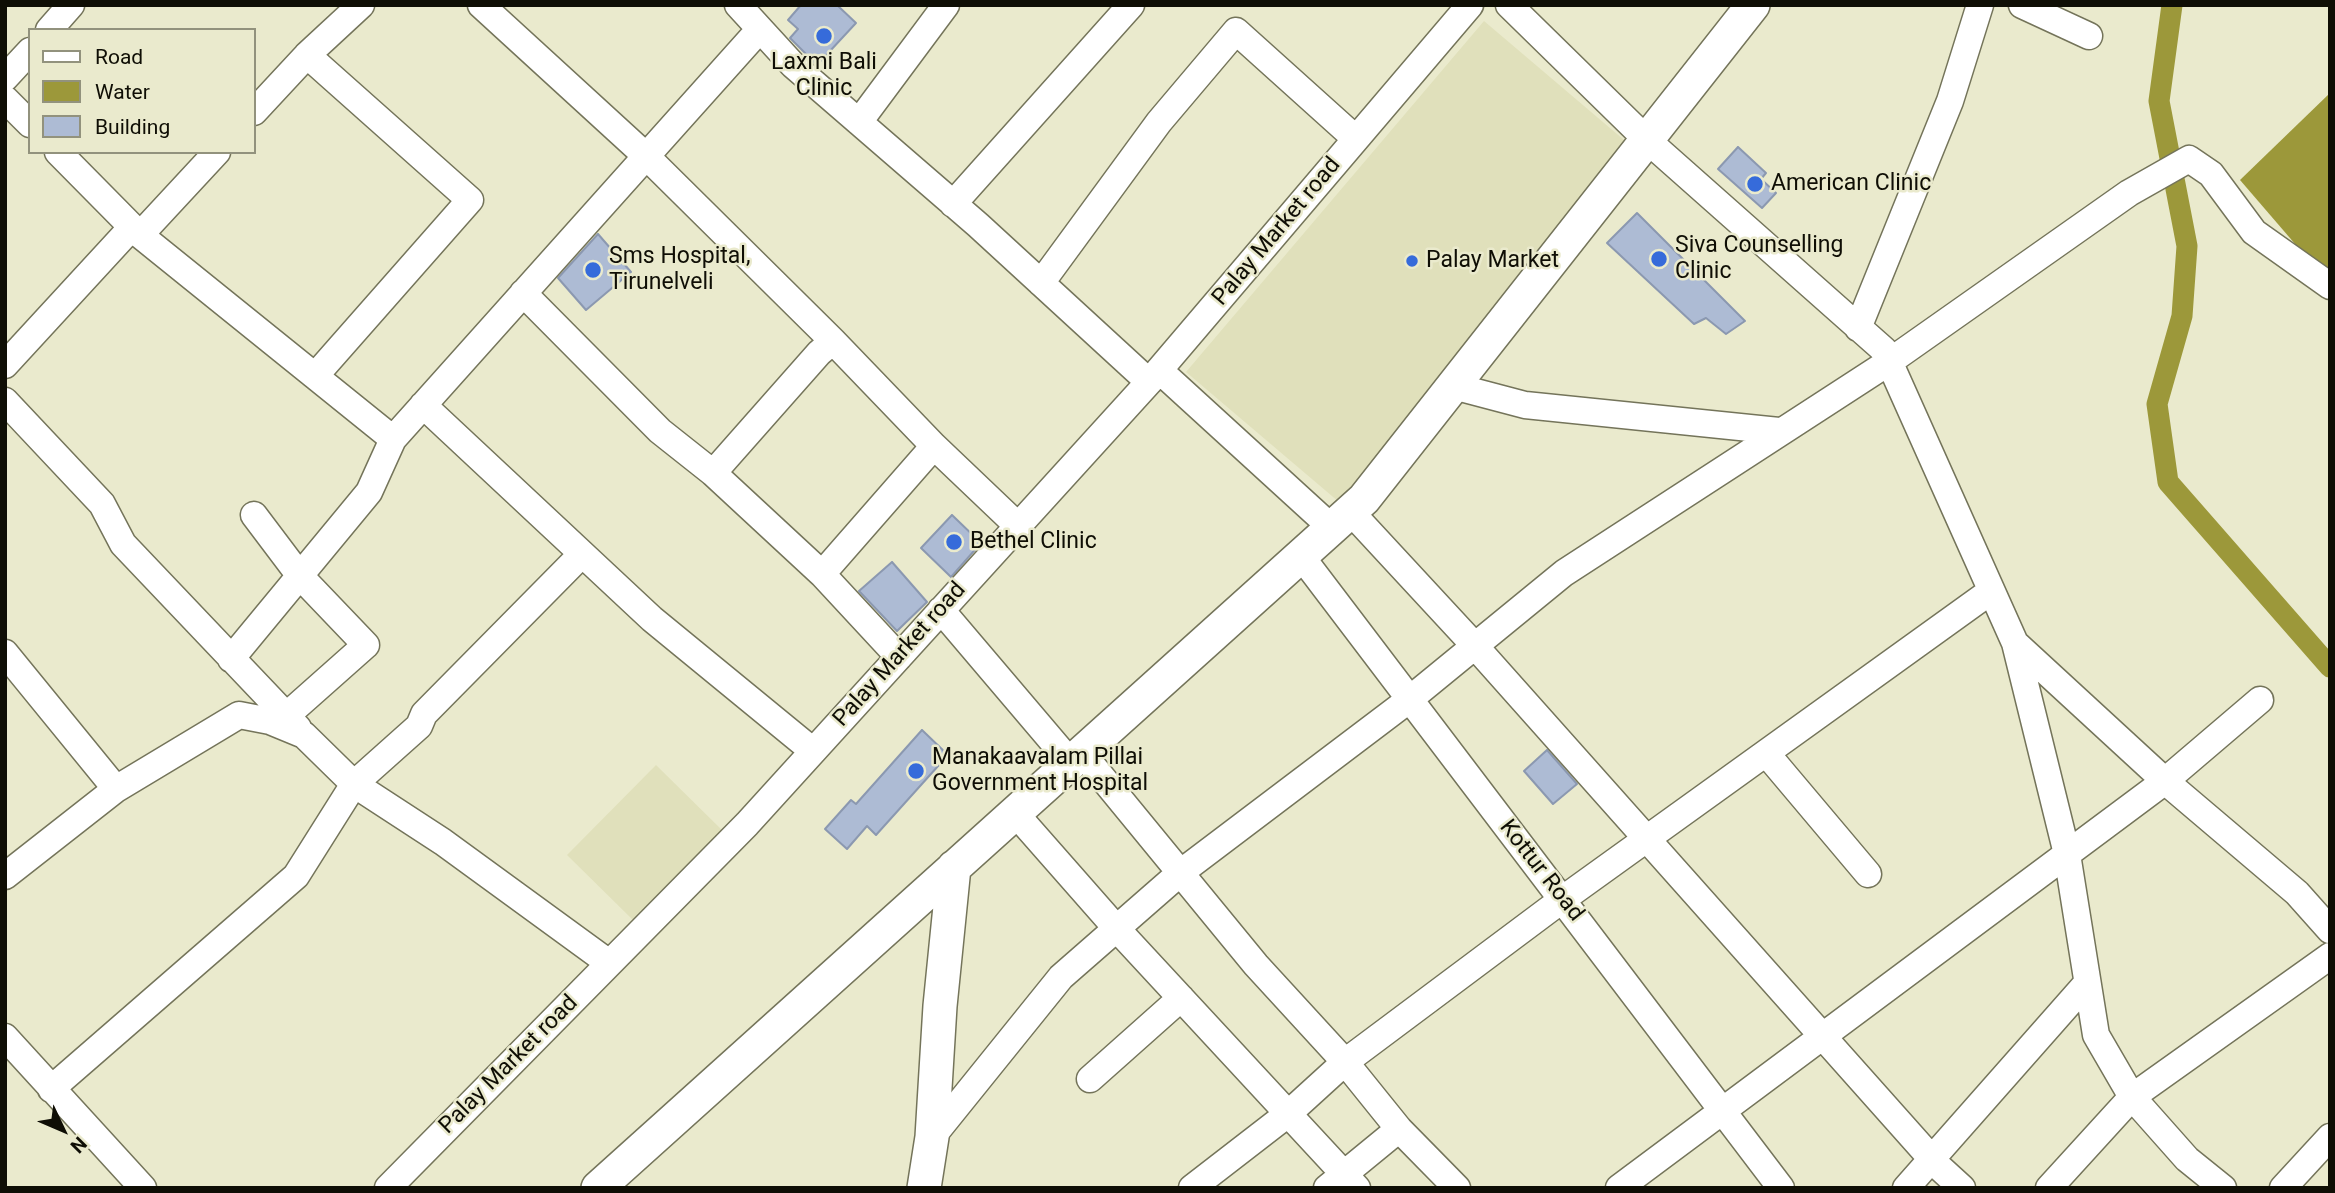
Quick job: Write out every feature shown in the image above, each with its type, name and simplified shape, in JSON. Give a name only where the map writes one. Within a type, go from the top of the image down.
[{"type":"main road","points":[[598,1188],[1364,499],[1754,5]]},
{"type":"main road","points":[[923,1188],[932,1137],[940,1006],[954,867]]},
{"type":"street","points":[[51,28],[71,5]]},
{"type":"street","points":[[256,110],[307,55],[361,5]]},
{"type":"street","points":[[481,5],[646,156],[833,341],[934,446],[1018,526]]},
{"type":"street","points":[[738,5],[793,65],[1041,283],[1154,376],[1341,519],[1475,646],[1933,1160],[1962,1188]]},
{"type":"street","points":[[859,122],[946,5]]},
{"type":"street","points":[[953,204],[1131,5]]},
{"type":"street","name":"Palay Market road","points":[[388,1188],[747,824],[1154,376],[1470,5]]},
{"type":"street","points":[[1508,5],[1647,140],[1884,351],[2015,643],[2067,854],[2096,1035],[2132,1097],[2187,1159],[2223,1188]]},
{"type":"street","points":[[1858,328],[1950,102],[1980,5]]},
{"type":"street","points":[[2022,5],[2090,36]]},
{"type":"street","points":[[231,659],[369,492],[393,439],[760,29]]},
{"type":"street","points":[[1041,283],[1159,122],[1236,31],[1356,139]]},
{"type":"street","points":[[5,78],[28,53]]},
{"type":"street","points":[[307,55],[470,200],[315,376]]},
{"type":"street","points":[[5,99],[28,122]]},
{"type":"street","points":[[62,154],[136,231],[393,439]]},
{"type":"street","points":[[5,365],[215,154]]},
{"type":"street","points":[[932,1137],[1061,977],[1180,873],[1410,699],[1564,573],[1889,362],[2129,194],[2189,159],[2211,174],[2255,232],[2330,286]]},
{"type":"street","points":[[523,293],[660,431],[713,473],[822,574],[899,657]]},
{"type":"street","points":[[713,473],[819,353],[833,341]]},
{"type":"street","points":[[1453,386],[1525,405],[1779,431]]},
{"type":"street","points":[[5,401],[102,504],[123,544],[354,784],[443,842],[609,964]]},
{"type":"street","points":[[423,405],[652,619],[813,751]]},
{"type":"street","points":[[822,574],[934,446]]},
{"type":"street","points":[[254,514],[300,576],[366,645],[295,725]]},
{"type":"street","points":[[51,1089],[296,876],[354,784],[419,726],[424,714],[582,554]]},
{"type":"street","name":"Kottur Road","points":[[1301,556],[1781,1188]]},
{"type":"street","points":[[1192,1188],[1289,1113],[1345,1062],[1563,899],[1991,591]]},
{"type":"street","points":[[941,610],[1180,873],[1256,965],[1345,1062],[1399,1129],[1457,1188]]},
{"type":"street","points":[[2015,643],[2165,780],[2297,893],[2330,930]]},
{"type":"street","points":[[5,653],[116,789]]},
{"type":"street","points":[[1619,1188],[2165,780],[2260,700]]},
{"type":"street","points":[[5,876],[116,789],[239,715],[295,725]]},
{"type":"street","points":[[1766,753],[1868,874]]},
{"type":"street","points":[[1015,813],[1117,929],[1289,1113],[1343,1183],[1399,1129]]},
{"type":"street","points":[[2049,1188],[2132,1097],[2330,956]]},
{"type":"street","points":[[1906,1188],[2087,983]]},
{"type":"street","points":[[1090,1079],[1181,998]]},
{"type":"street","points":[[5,1037],[143,1188]]},
{"type":"street","points":[[2283,1188],[2330,1137]]},
{"type":"shaded area","name":"Palay Market","points":[[1484,21],[1637,151],[1339,502],[1186,372]]},
{"type":"shaded area","points":[[656,765],[724,832],[635,922],[567,855]]},
{"type":"water","points":[[2330,93],[2330,270],[2308,259],[2240,180]]},
{"type":"building","points":[[801,5],[837,5],[856,23],[817,65],[790,38],[798,29],[788,20]]},
{"type":"building","points":[[1738,147],[1766,173],[1761,179],[1776,193],[1762,208],[1718,169]]},
{"type":"building","points":[[1637,213],[1745,321],[1726,334],[1706,318],[1694,324],[1607,243]]},
{"type":"building","points":[[598,234],[631,272],[586,310],[558,278]]},
{"type":"building","points":[[952,515],[981,543],[951,577],[921,548]]},
{"type":"building","points":[[892,562],[927,602],[897,631],[859,591]]},
{"type":"building","points":[[922,730],[948,755],[876,835],[867,826],[847,849],[825,829],[851,800],[856,804]]},
{"type":"building","points":[[1547,750],[1577,784],[1553,804],[1524,771]]},
{"type":"waterway","points":[[2172,5],[2159,101],[2187,246],[2182,316],[2157,404],[2168,482],[2330,667]]},
{"type":"place","name":"Laxmi Bali Clinic","points":[[824,36]]},
{"type":"place","name":"American Clinic","points":[[1755,184]]},
{"type":"place","name":"Siva Counselling Clinic","points":[[1659,259]]},
{"type":"place","name":"Palay Market","points":[[1412,261]]},
{"type":"place","name":"Sms Hospital, Tirunelveli","points":[[593,270]]},
{"type":"place","name":"Bethel Clinic","points":[[954,542]]},
{"type":"place","name":"Manakaavalam Pillai Government Hospital","points":[[916,771]]}]
